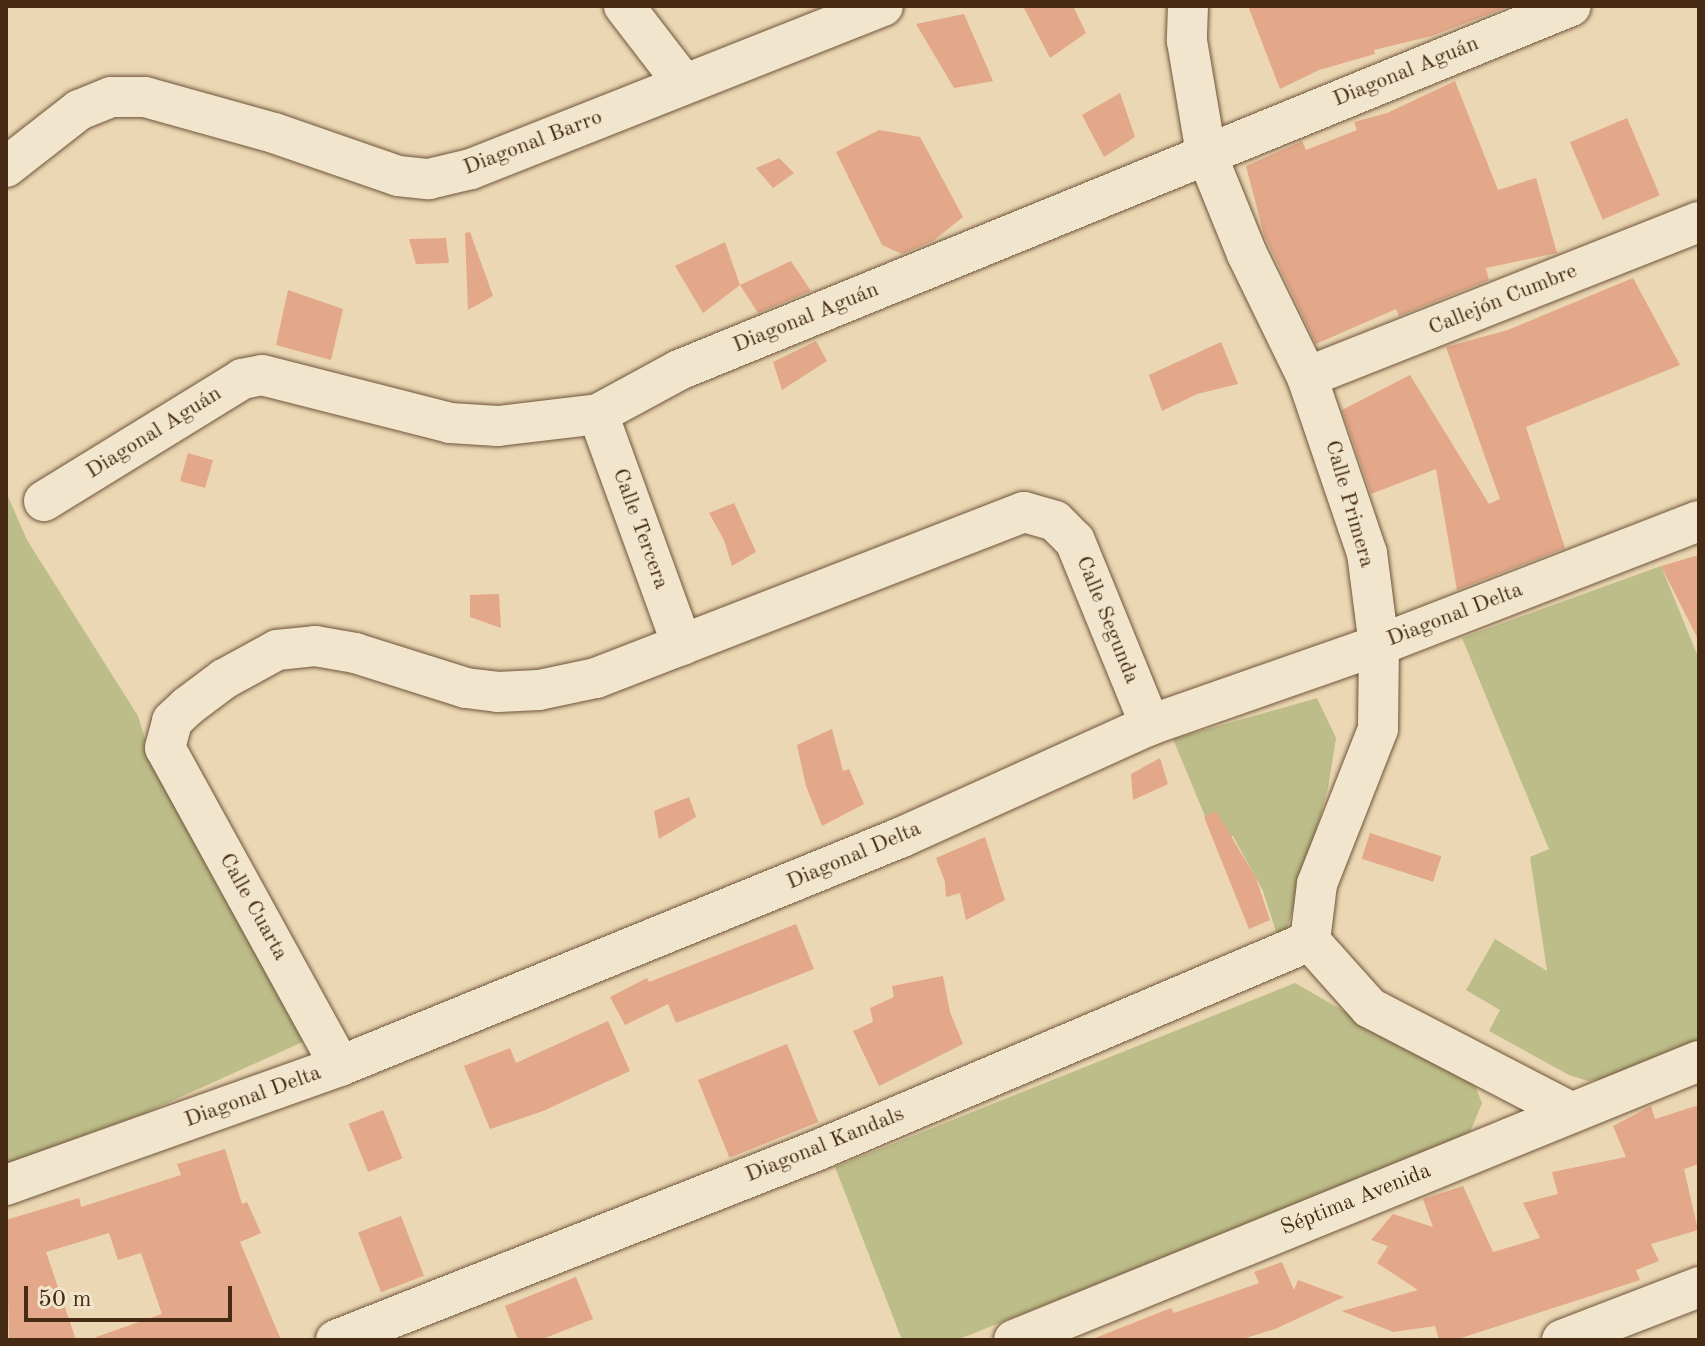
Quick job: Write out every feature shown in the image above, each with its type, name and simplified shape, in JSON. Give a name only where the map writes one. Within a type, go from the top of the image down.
[{"type":"street","points":[[624,6],[684,84]]},
{"type":"street","name":"Diagonal Barro","points":[[6,167],[79,110],[111,97],[145,97],[274,133],[398,176],[429,179],[471,169],[883,6]]},
{"type":"street","name":"Calle Primera","points":[[1188,6],[1187,41],[1206,153],[1247,254],[1307,377],[1367,553],[1379,645],[1378,729],[1317,884],[1310,941]]},
{"type":"street","name":"Diagonal Aguán","points":[[44,501],[242,379],[262,375],[450,423],[498,426],[598,414],[679,370],[1571,6]]},
{"type":"street","name":"Callejón Cumbre","points":[[1307,377],[1699,222]]},
{"type":"street","name":"Calle Tercera","points":[[598,414],[682,645]]},
{"type":"street","name":"Calle Segunda","points":[[682,645],[1024,512],[1055,521],[1075,541],[1150,725]]},
{"type":"street","name":"Diagonal Delta","points":[[6,1185],[340,1066],[902,837],[1150,725],[1379,645],[1699,521]]},
{"type":"street","name":"Calle Cuarta","points":[[340,1066],[165,748],[172,721],[224,679],[277,650],[315,646],[355,653],[425,678],[498,692],[539,690],[596,678],[682,645]]},
{"type":"street","points":[[1310,941],[1370,1008],[1571,1112]]},
{"type":"street","name":"Diagonal Kandals","points":[[336,1340],[818,1150],[1310,941]]},
{"type":"street","name":"Séptima Avenida","points":[[1014,1340],[1699,1061]]},
{"type":"street","points":[[1562,1340],[1699,1287]]},
{"type":"green space","points":[[6,492],[27,540],[138,716],[154,768],[307,1040],[143,1114],[6,1164]]},
{"type":"green space","points":[[1661,566],[1699,659],[1699,1041],[1607,1078],[1588,1081],[1569,1075],[1489,1031],[1500,1010],[1466,990],[1495,939],[1547,971],[1530,857],[1549,849],[1462,638]]},
{"type":"green space","points":[[1317,698],[1336,738],[1328,788],[1303,879],[1284,937],[1279,941],[1263,891],[1233,836],[1217,845],[1173,739]]},
{"type":"green space","points":[[1295,983],[1475,1086],[1482,1103],[1471,1130],[1457,1140],[957,1340],[902,1340],[835,1167]]},
{"type":"building","points":[[1023,6],[1073,6],[1086,33],[1050,58]]},
{"type":"building","points":[[1248,6],[1505,8],[1432,36],[1374,50],[1375,54],[1319,70],[1280,89]]},
{"type":"building","points":[[964,14],[993,81],[954,88],[916,24]]},
{"type":"building","points":[[1455,81],[1498,190],[1536,178],[1557,253],[1486,268],[1489,280],[1399,316],[1396,309],[1316,344],[1264,235],[1246,166],[1302,141],[1306,150],[1357,130],[1354,122],[1387,113]]},
{"type":"building","points":[[1120,93],[1135,137],[1104,157],[1082,115]]},
{"type":"building","points":[[1627,118],[1660,195],[1603,220],[1570,142]]},
{"type":"building","points":[[879,130],[920,137],[963,217],[933,241],[902,254],[882,245],[836,152]]},
{"type":"building","points":[[779,158],[794,173],[773,188],[756,168]]},
{"type":"building","points":[[470,232],[493,296],[468,310],[465,233]]},
{"type":"building","points":[[446,238],[449,263],[416,264],[409,239]]},
{"type":"building","points":[[725,242],[740,285],[703,313],[675,266]]},
{"type":"building","points":[[791,261],[811,291],[758,313],[740,285]]},
{"type":"building","points":[[1633,278],[1680,365],[1526,427],[1565,548],[1457,590],[1436,469],[1371,494],[1342,410],[1410,375],[1489,504],[1500,499],[1446,347],[1508,330]]},
{"type":"building","points":[[288,290],[343,309],[331,360],[276,345]]},
{"type":"building","points":[[816,341],[827,361],[782,390],[773,362]]},
{"type":"building","points":[[1221,342],[1238,384],[1197,394],[1162,411],[1149,375]]},
{"type":"building","points":[[188,453],[213,460],[205,488],[180,481]]},
{"type":"building","points":[[734,503],[756,552],[732,566],[724,540],[709,513]]},
{"type":"building","points":[[1699,555],[1699,641],[1661,566]]},
{"type":"building","points":[[499,594],[501,628],[470,617],[470,595]]},
{"type":"building","points":[[832,729],[843,771],[849,769],[864,804],[822,826],[806,786],[797,745]]},
{"type":"building","points":[[1160,758],[1168,784],[1133,800],[1131,774]]},
{"type":"building","points":[[689,797],[696,817],[659,839],[654,811]]},
{"type":"building","points":[[1216,811],[1256,878],[1270,920],[1249,929],[1204,817]]},
{"type":"building","points":[[1370,833],[1441,856],[1433,882],[1362,859]]},
{"type":"building","points":[[985,837],[1005,900],[966,920],[960,893],[946,897],[945,882],[936,858]]},
{"type":"building","points":[[796,924],[814,969],[771,986],[676,1023],[668,1004],[625,1025],[610,997],[647,978],[649,982]]},
{"type":"building","points":[[943,976],[950,1012],[963,1044],[879,1086],[853,1031],[873,1022],[870,1008],[894,997],[892,986]]},
{"type":"building","points":[[608,1021],[630,1071],[543,1111],[490,1129],[464,1066],[510,1048],[516,1063]]},
{"type":"building","points":[[787,1044],[818,1122],[729,1158],[698,1080]]},
{"type":"building","points":[[1699,1105],[1699,1164],[1684,1169],[1698,1230],[1651,1244],[1659,1261],[1636,1270],[1640,1280],[1455,1340],[1439,1340],[1435,1326],[1393,1332],[1342,1311],[1418,1290],[1377,1263],[1388,1246],[1371,1240],[1393,1214],[1433,1227],[1423,1199],[1463,1186],[1493,1252],[1540,1238],[1523,1203],[1558,1194],[1552,1172],[1626,1157],[1613,1126],[1651,1106],[1655,1119]]},
{"type":"building","points":[[383,1110],[402,1158],[368,1172],[349,1124]]},
{"type":"building","points":[[225,1149],[242,1204],[247,1202],[261,1233],[240,1242],[281,1340],[97,1340],[96,1337],[162,1314],[141,1253],[118,1260],[109,1233],[46,1252],[76,1340],[9,1340],[6,1220],[79,1198],[81,1207],[181,1175],[177,1164]]},
{"type":"building","points":[[401,1216],[424,1276],[381,1292],[358,1232]]},
{"type":"building","points":[[1282,1262],[1294,1290],[1298,1280],[1344,1297],[1275,1329],[1239,1340],[1090,1340],[1171,1308],[1174,1313],[1259,1283],[1254,1272]]},
{"type":"building","points":[[576,1277],[593,1319],[540,1340],[518,1340],[505,1306]]}]
